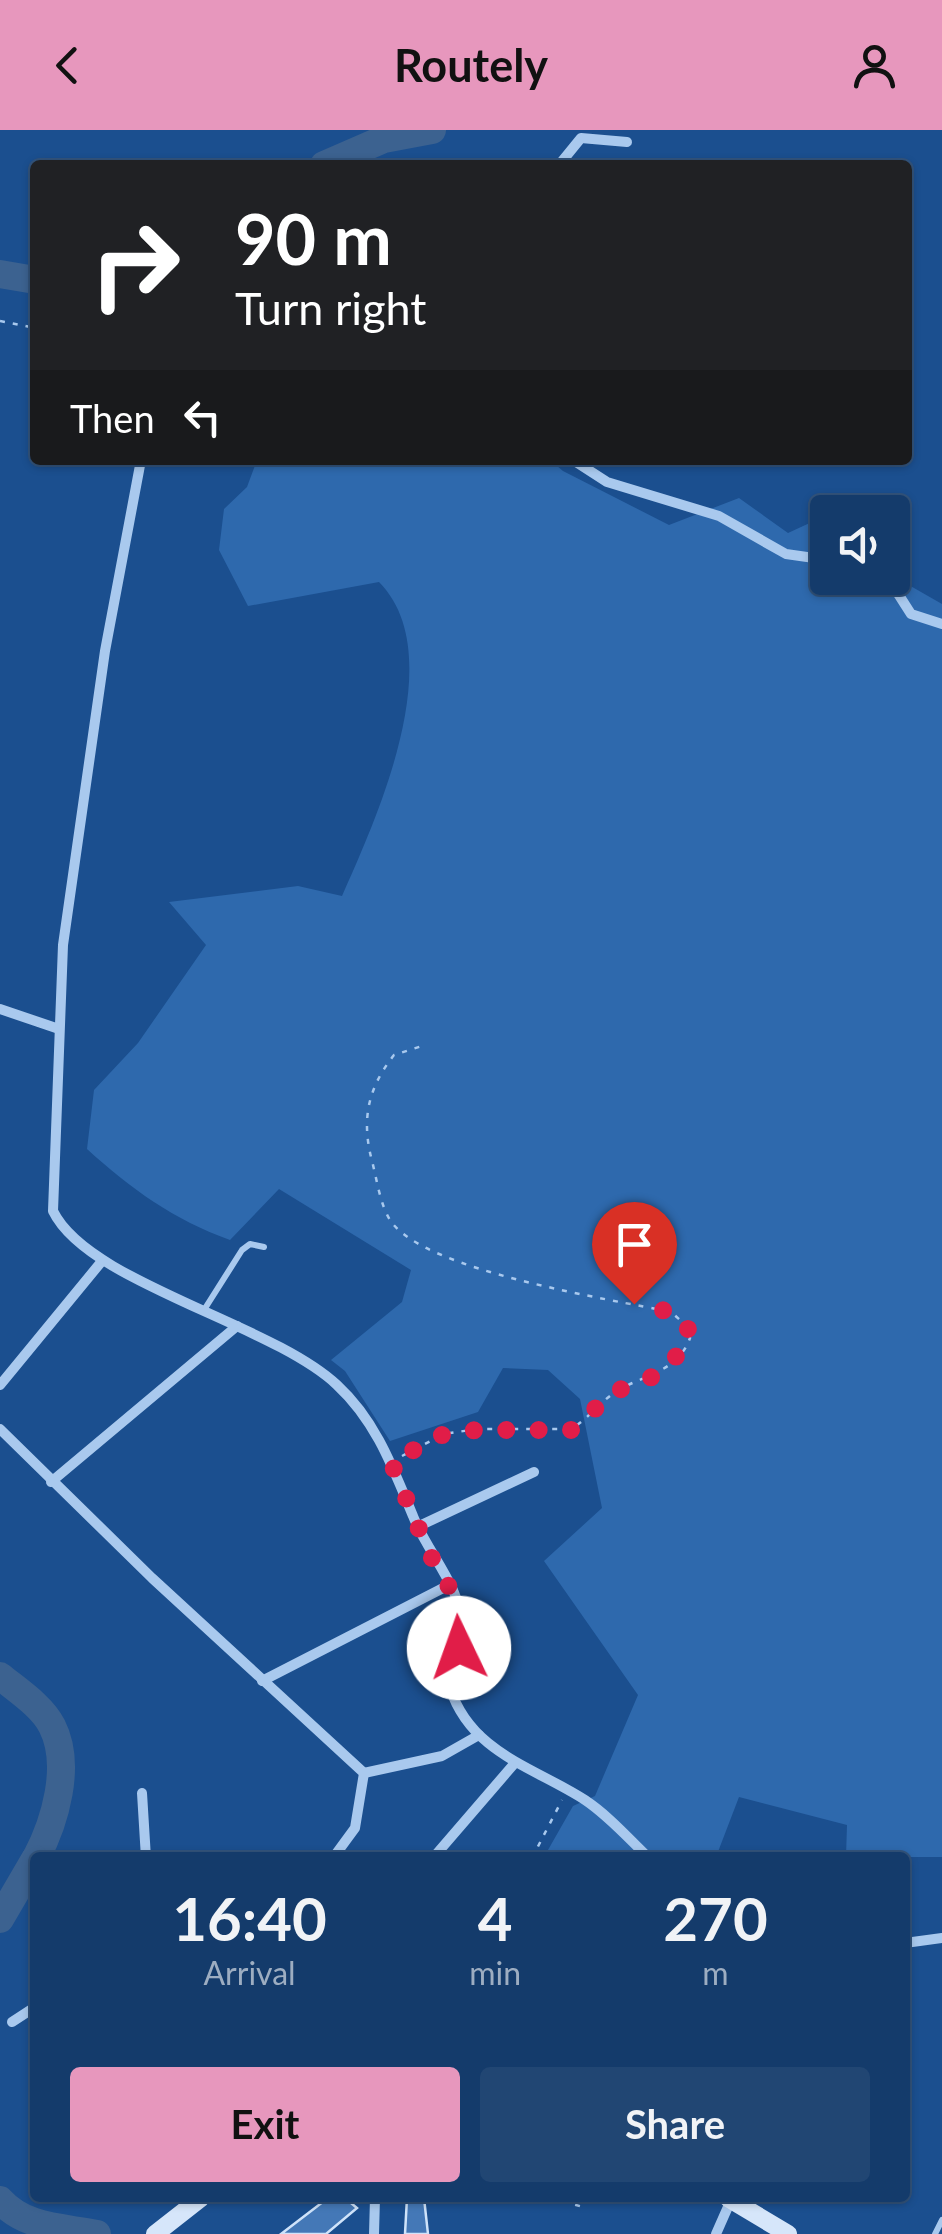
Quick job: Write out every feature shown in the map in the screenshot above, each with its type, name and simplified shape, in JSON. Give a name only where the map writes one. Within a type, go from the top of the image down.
[{"type":"street","points":[[562,160],[581,138],[626,142]]},
{"type":"street","points":[[140,465],[78,828],[61,964],[52,1203],[71,1236],[102,1261],[237,1326],[339,1387],[370,1424],[391,1462],[417,1527],[450,1584],[462,1626],[450,1688],[479,1735],[514,1764],[567,1789],[611,1821],[643,1852]]},
{"type":"street","points":[[581,465],[607,482],[718,516],[786,554],[810,557]]},
{"type":"street","points":[[899,595],[911,614],[942,624]]},
{"type":"street","points":[[0,1010],[59,1028]]},
{"type":"street","points":[[0,1385],[102,1261]]},
{"type":"street","points":[[51,1482],[237,1326]]},
{"type":"street","points":[[0,1429],[51,1482],[364,1773]]},
{"type":"street","points":[[417,1527],[534,1472]]},
{"type":"street","points":[[262,1681],[450,1584]]},
{"type":"street","points":[[364,1773],[442,1756],[479,1735]]},
{"type":"street","points":[[439,1852],[514,1764]]},
{"type":"street","points":[[337,1852],[355,1828],[364,1773]]},
{"type":"street","points":[[142,1793],[146,1852]]},
{"type":"street","points":[[910,1941],[942,1938]]},
{"type":"street","points":[[12,2022],[30,2011]]},
{"type":"street","points":[[155,2234],[191,2202]]},
{"type":"street","points":[[374,2234],[375,2202]]},
{"type":"street","points":[[716,2234],[728,2202]]},
{"type":"street","points":[[736,2202],[788,2234]]},
{"type":"lane","points":[[204,1310],[242,1250],[250,1244],[264,1247]]},
{"type":"lane","points":[[935,2234],[942,2220]]},
{"type":"path","points":[[0,321],[30,327]]},
{"type":"path","points":[[391,1462],[444,1434],[571,1430],[614,1392],[652,1377],[674,1361],[690,1338],[684,1321],[671,1312],[521,1280],[459,1261],[418,1244],[390,1220],[370,1152],[367,1102],[394,1054],[422,1046]]},
{"type":"path","points":[[535,1852],[567,1789]]},
{"type":"path","points":[[565,2202],[587,2208]]},
{"type":"shaded area","points":[[255,465],[556,465],[669,525],[739,498],[788,533],[810,523],[810,595],[910,595],[910,586],[942,604],[942,1857],[910,1857],[910,1852],[846,1852],[847,1825],[739,1797],[718,1852],[547,1852],[573,1806],[595,1796],[638,1695],[544,1561],[602,1508],[580,1399],[548,1370],[503,1368],[478,1412],[390,1441],[345,1371],[331,1360],[402,1302],[411,1270],[279,1189],[230,1240],[154,1202],[87,1149],[94,1090],[138,1043],[206,945],[169,902],[298,886],[342,896],[373,824],[401,737],[409,651],[400,613],[379,582],[248,606],[219,550],[224,509],[247,487]]},
{"type":"building","points":[[323,2202],[350,2202],[357,2208],[326,2234],[281,2234]]},
{"type":"building","points":[[407,2202],[424,2202],[428,2234],[405,2234]]},
{"type":"waterway","points":[[336,160],[384,139],[432,130]]},
{"type":"waterway","points":[[0,274],[30,279]]},
{"type":"waterway","points":[[0,1676],[42,1712],[58,1741],[59,1793],[39,1852]]},
{"type":"waterway","points":[[0,1919],[30,1868]]},
{"type":"waterway","points":[[0,2200],[32,2221],[97,2234]]},
{"type":"route","points":[[459,1648],[462,1626],[458,1602],[429,1553],[391,1462],[444,1434],[575,1428],[614,1392],[652,1377],[686,1348],[688,1328],[678,1315],[634,1304]]}]
